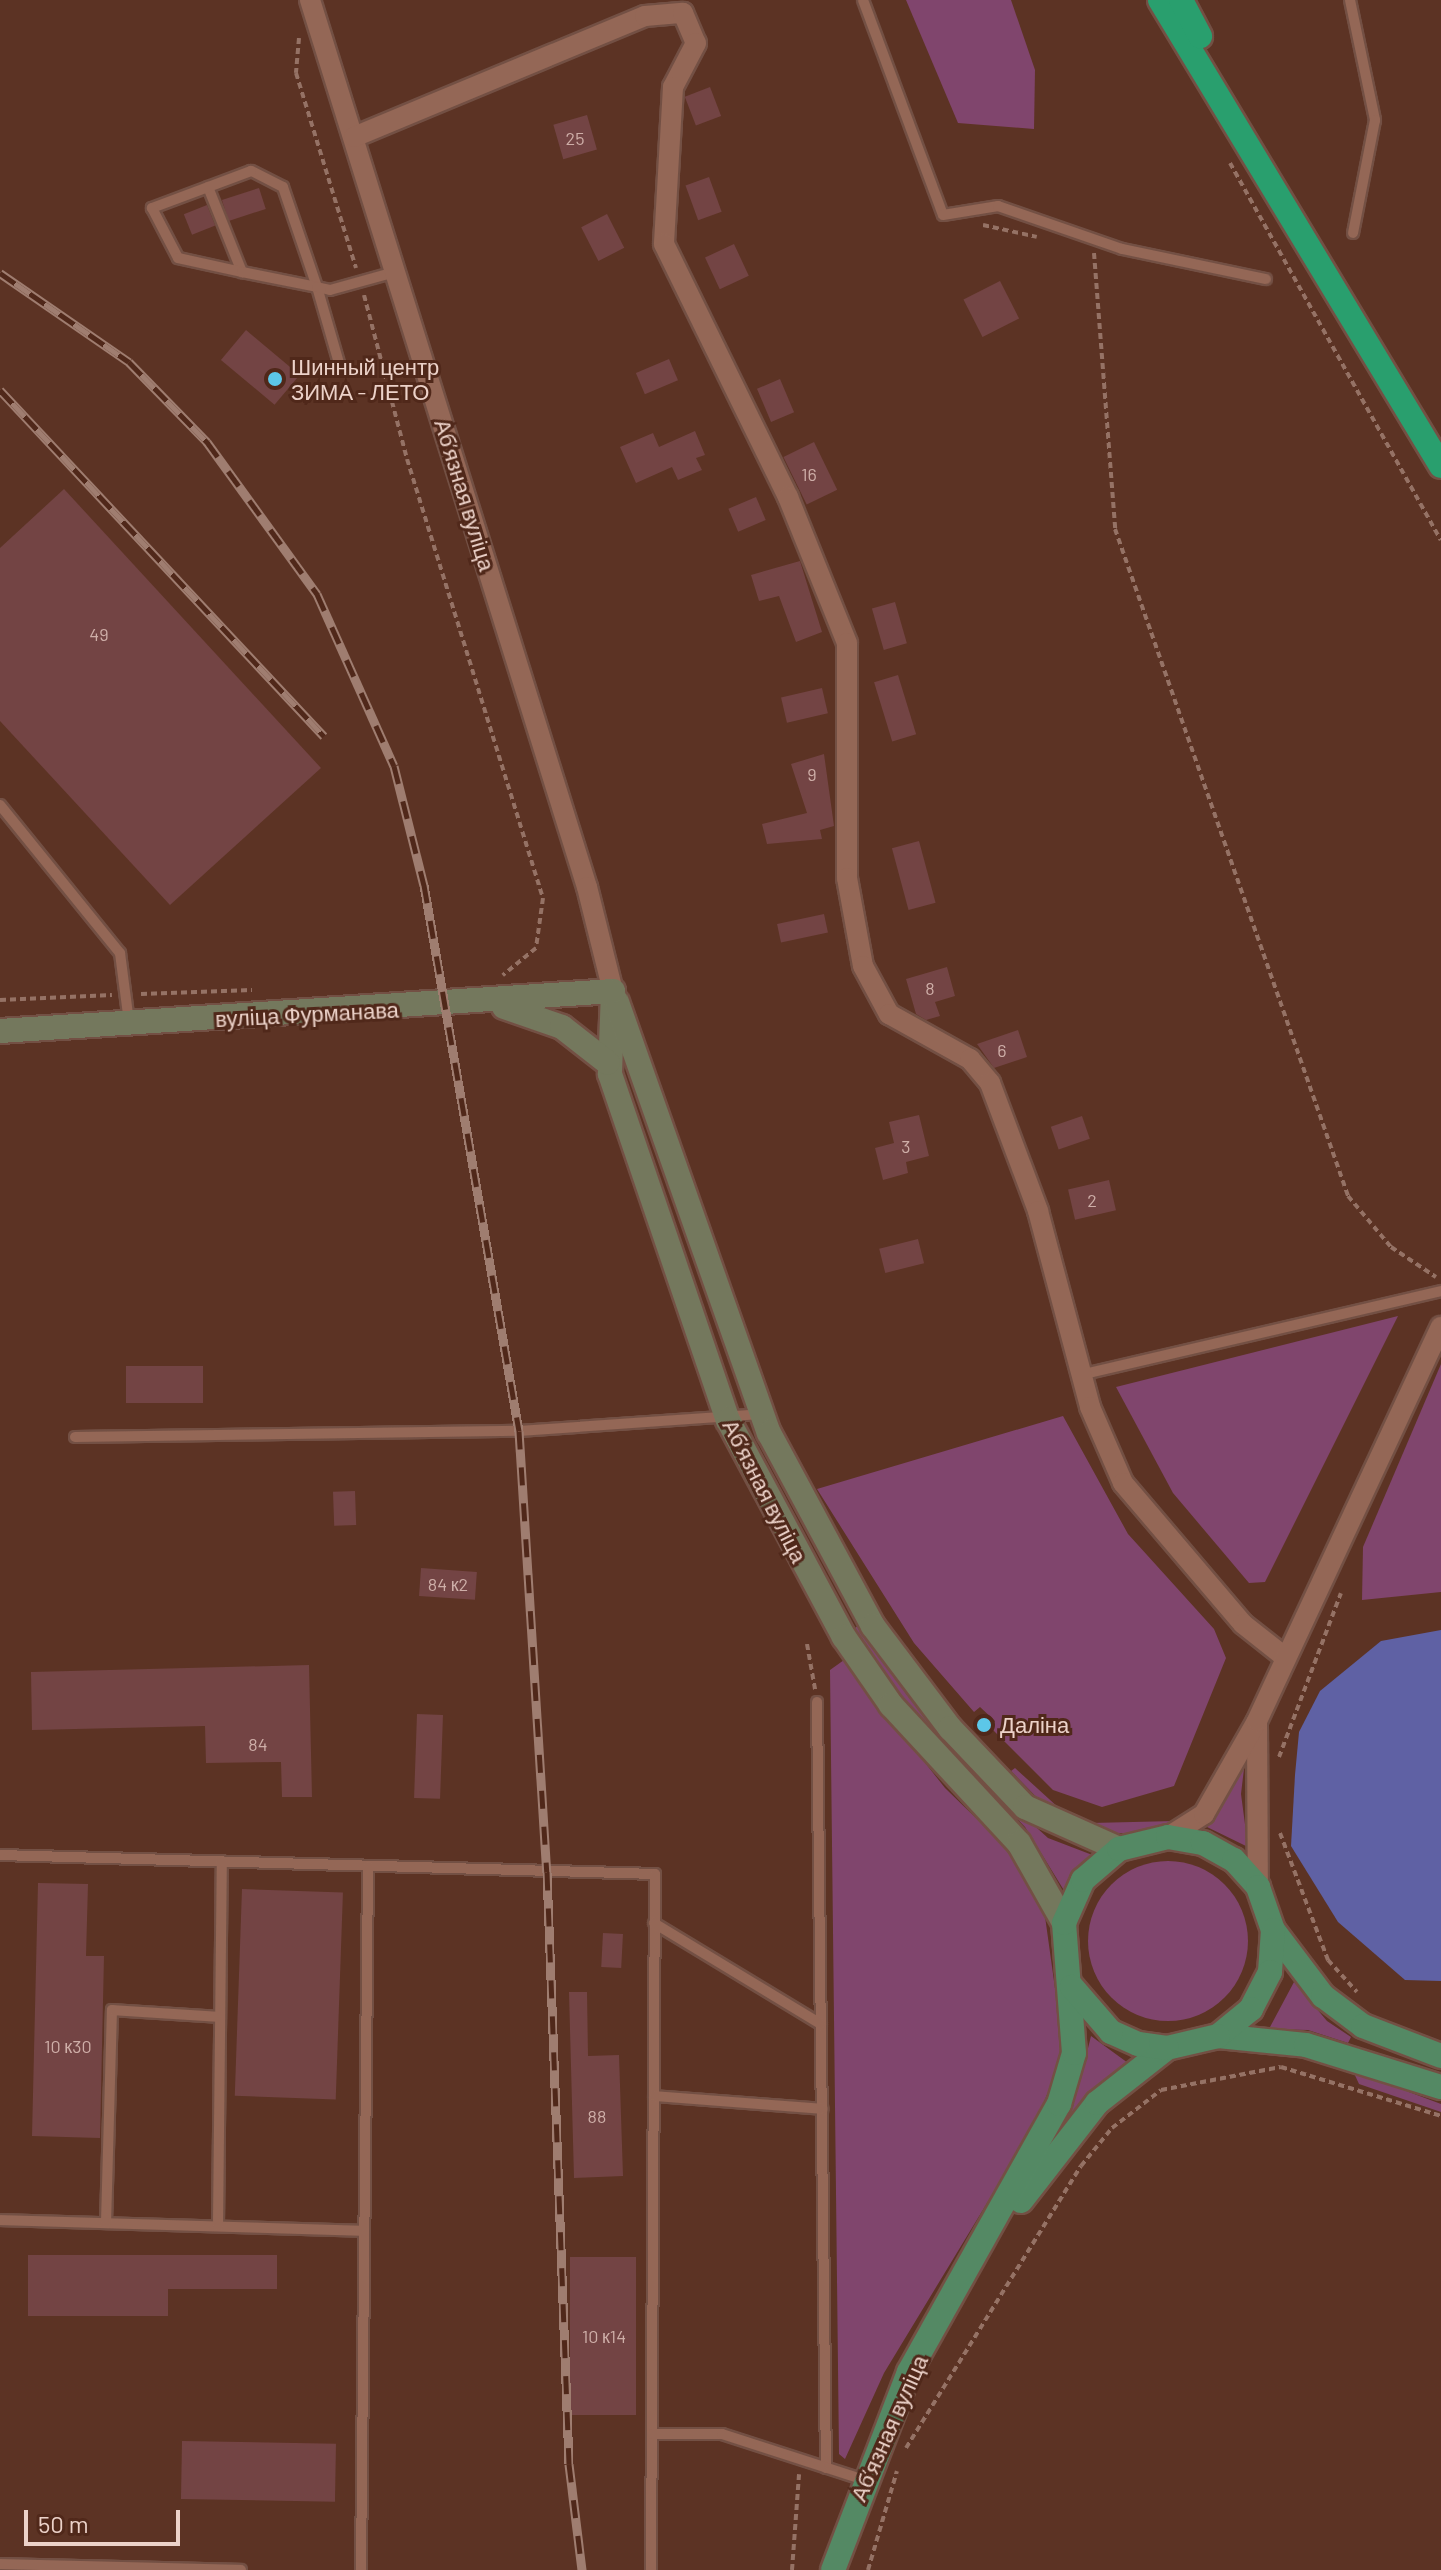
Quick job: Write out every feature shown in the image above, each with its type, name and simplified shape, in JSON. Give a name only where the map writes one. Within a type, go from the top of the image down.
[{"type":"highway","points":[[1160,0],[1441,466]]},
{"type":"highway","points":[[1181,0],[1320,265]]},
{"type":"main road","name":"Абʼязная вуліца","points":[[833,2570],[864,2480],[909,2372],[983,2251],[1059,2104],[1074,2053],[1072,1987],[1064,1923],[1083,1880],[1119,1849],[1168,1837],[1203,1843],[1234,1860],[1258,1887],[1273,1930],[1270,1972],[1251,2009],[1218,2036],[1167,2048],[1097,2103],[983,2251]]},
{"type":"main road","points":[[1273,1930],[1323,1996],[1363,2026],[1441,2056]]},
{"type":"main road","name":"Абʼязная вуліца","points":[[1072,1987],[1111,2032],[1167,2048]]},
{"type":"main road","points":[[1218,2036],[1306,2045],[1441,2087]]},
{"type":"street","name":"Абʼязная вуліца","points":[[310,0],[587,887],[613,991],[762,1414],[808,1515],[873,1626],[950,1728],[1025,1807],[1119,1849]]},
{"type":"street","points":[[354,137],[645,16],[683,13],[696,43],[673,87],[664,244],[788,497],[847,643],[847,878],[863,966],[889,1014],[970,1059],[990,1083],[1038,1211],[1080,1375],[1123,1483],[1243,1624],[1285,1657]]},
{"type":"street","name":"Абʼязная вуліца","points":[[613,991],[608,1063],[728,1420],[844,1637],[891,1705],[1019,1843],[1064,1923]]},
{"type":"street","name":"вуліца Фурманава","points":[[0,1031],[490,1003],[613,991]]},
{"type":"street","points":[[490,1003],[562,1027],[608,1063]]},
{"type":"street","points":[[1168,1837],[1204,1814],[1257,1721],[1441,1327]]},
{"type":"street","points":[[1257,1721],[1258,1887]]},
{"type":"lane","points":[[863,0],[943,215],[998,206],[1122,249],[1266,279]]},
{"type":"lane","points":[[1350,0],[1375,120],[1353,233]]},
{"type":"lane","points":[[341,370],[317,287],[283,187],[251,171],[152,208],[178,258],[317,287],[361,283],[395,272]]},
{"type":"lane","points":[[208,187],[242,272]]},
{"type":"lane","points":[[0,805],[120,953],[129,1024]]},
{"type":"lane","points":[[1080,1375],[1441,1291]]},
{"type":"lane","points":[[75,1437],[728,1420],[762,1414]]},
{"type":"lane","points":[[817,1702],[826,2468]]},
{"type":"lane","points":[[0,1855],[655,1874],[651,2570]]},
{"type":"lane","points":[[218,2226],[222,1861]]},
{"type":"lane","points":[[361,2570],[368,1866]]},
{"type":"lane","points":[[654,1923],[821,2024]]},
{"type":"lane","points":[[106,2223],[112,2010],[220,2017]]},
{"type":"lane","points":[[654,2096],[822,2109]]},
{"type":"lane","points":[[0,2220],[364,2231]]},
{"type":"lane","points":[[652,2434],[722,2434],[864,2480]]},
{"type":"lane","points":[[0,2564],[241,2570]]},
{"type":"path","points":[[297,26],[296,73],[361,283],[407,459],[543,898],[536,948],[499,978]]},
{"type":"path","points":[[1224,153],[1441,540]]},
{"type":"path","points":[[943,215],[1048,240]]},
{"type":"path","points":[[1078,247],[1093,251],[1115,529],[1348,1196],[1391,1247],[1441,1280]]},
{"type":"path","points":[[0,1000],[267,990]]},
{"type":"path","points":[[1277,1773],[1344,1585]]},
{"type":"path","points":[[807,1644],[817,1702]]},
{"type":"path","points":[[1277,1821],[1328,1960],[1366,2002]]},
{"type":"path","points":[[868,2570],[902,2454],[1081,2166],[1135,2106],[1161,2090],[1281,2067],[1441,2116]]},
{"type":"path","points":[[792,2570],[801,2459]]},
{"type":"shaded area","points":[[906,0],[1011,0],[1035,70],[1034,129],[958,123]]},
{"type":"shaded area","points":[[1398,1316],[1265,1582],[1249,1583],[1173,1493],[1116,1387]]},
{"type":"shaded area","points":[[1441,1364],[1441,1592],[1362,1600],[1363,1547]]},
{"type":"shaded area","points":[[1063,1416],[1128,1534],[1214,1629],[1226,1658],[1174,1786],[1102,1807],[1053,1790],[991,1728],[995,1721],[980,1707],[974,1712],[914,1643],[817,1489]]},
{"type":"shaded area","points":[[861,1623],[907,1695],[960,1758],[1048,1838],[1095,1856],[1065,1892],[1025,1827],[899,1696],[854,1629]]},
{"type":"shaded area","points":[[844,1660],[945,1788],[1016,1857],[1043,1902],[1064,2053],[1035,2124],[884,2373],[845,2459],[839,2454],[830,1670]]},
{"type":"shaded area","points":[[1246,1752],[1241,1794],[1248,1847],[1207,1827]]},
{"type":"shaded area","points":[[1015,1768],[1060,1809],[1091,1823],[1175,1821],[1143,1833],[1099,1833],[1044,1805],[1011,1771]]},
{"type":"shaded area","points":[[1168,1861],[1199,1867],[1225,1884],[1242,1910],[1248,1941],[1242,1972],[1225,1998],[1199,2015],[1168,2021],[1137,2015],[1111,1998],[1094,1972],[1088,1941],[1094,1910],[1111,1884],[1137,1867]]},
{"type":"shaded area","points":[[1294,1982],[1327,2021],[1351,2037],[1348,2043],[1308,2030],[1269,2029]]},
{"type":"shaded area","points":[[1091,2036],[1128,2063],[1061,2128],[1079,2085]]},
{"type":"shaded area","points":[[1353,2071],[1441,2104],[1441,2112],[1359,2084]]},
{"type":"water","points":[[1441,1630],[1441,1981],[1405,1980],[1338,1922],[1291,1846],[1299,1732],[1320,1691],[1381,1641]]},
{"type":"building","points":[[710,87],[721,116],[696,126],[685,97]]},
{"type":"building","points":[[587,115],[597,150],[563,159],[553,125]]},
{"type":"building","points":[[709,177],[722,212],[698,220],[686,186]]},
{"type":"building","points":[[259,188],[266,209],[229,221],[222,200]]},
{"type":"building","points":[[207,205],[215,225],[192,235],[184,214]]},
{"type":"building","points":[[607,214],[624,248],[598,261],[581,227]]},
{"type":"building","points":[[734,244],[749,276],[720,289],[705,258]]},
{"type":"building","points":[[1000,281],[1019,318],[983,337],[963,300]]},
{"type":"building","points":[[246,330],[300,375],[275,405],[221,360]]},
{"type":"building","points":[[669,359],[678,380],[645,394],[636,373]]},
{"type":"building","points":[[780,379],[794,412],[771,422],[757,389]]},
{"type":"building","points":[[695,431],[705,455],[696,458],[702,470],[678,480],[672,467],[636,483],[620,447],[653,433],[659,447]]},
{"type":"building","points":[[814,442],[837,490],[807,505],[783,457]]},
{"type":"building","points":[[64,489],[321,768],[170,905],[0,721],[0,548]]},
{"type":"building","points":[[756,497],[766,520],[738,532],[728,509]]},
{"type":"building","points":[[800,561],[822,632],[796,642],[779,596],[759,601],[751,575]]},
{"type":"building","points":[[895,602],[907,643],[884,650],[872,609]]},
{"type":"building","points":[[898,675],[916,734],[892,742],[874,682]]},
{"type":"building","points":[[822,688],[828,713],[787,723],[781,697]]},
{"type":"building","points":[[824,754],[834,826],[820,830],[822,839],[767,844],[762,824],[807,813],[791,764]]},
{"type":"building","points":[[919,841],[936,903],[909,910],[892,848]]},
{"type":"building","points":[[824,914],[828,933],[781,943],[777,924]]},
{"type":"building","points":[[947,967],[955,996],[935,1002],[940,1016],[926,1020],[916,1014],[906,979]]},
{"type":"building","points":[[1018,1030],[1027,1057],[994,1068],[977,1044]]},
{"type":"building","points":[[919,1115],[929,1156],[906,1162],[908,1173],[883,1180],[875,1148],[894,1143],[889,1122]]},
{"type":"building","points":[[1082,1116],[1090,1139],[1059,1149],[1051,1127]]},
{"type":"building","points":[[1109,1180],[1116,1210],[1075,1220],[1068,1189]]},
{"type":"building","points":[[918,1239],[924,1263],[885,1273],[879,1249]]},
{"type":"building","points":[[126,1366],[203,1366],[203,1403],[126,1403]]},
{"type":"building","points":[[355,1491],[356,1525],[334,1526],[333,1492]]},
{"type":"building","points":[[421,1568],[477,1572],[475,1600],[419,1596]]},
{"type":"building","points":[[309,1665],[312,1797],[282,1797],[281,1762],[206,1763],[205,1726],[32,1730],[31,1672]]},
{"type":"building","points":[[417,1714],[443,1715],[440,1799],[414,1798]]},
{"type":"building","points":[[38,1883],[88,1884],[86,1956],[104,1956],[100,2138],[32,2136]]},
{"type":"building","points":[[242,1889],[343,1893],[336,2099],[235,2096]]},
{"type":"building","points":[[603,1933],[623,1934],[621,1968],[601,1967]]},
{"type":"building","points":[[569,1992],[587,1992],[588,2056],[619,2055],[623,2176],[574,2178]]},
{"type":"building","points":[[28,2255],[277,2255],[277,2289],[168,2289],[168,2316],[28,2316]]},
{"type":"building","points":[[570,2257],[636,2257],[636,2415],[570,2415]]},
{"type":"building","points":[[182,2441],[336,2444],[335,2502],[181,2499]]},
{"type":"railway","points":[[0,273],[129,362],[207,442],[317,594],[394,766],[424,885],[519,1431],[547,1872],[569,2464],[582,2570]]},
{"type":"railway","points":[[0,390],[324,736]]},
{"type":"place","name":"Шинный центр ЗИМА - ЛЕТО","points":[[275,379]]},
{"type":"place","name":"Даліна","points":[[984,1725]]}]
